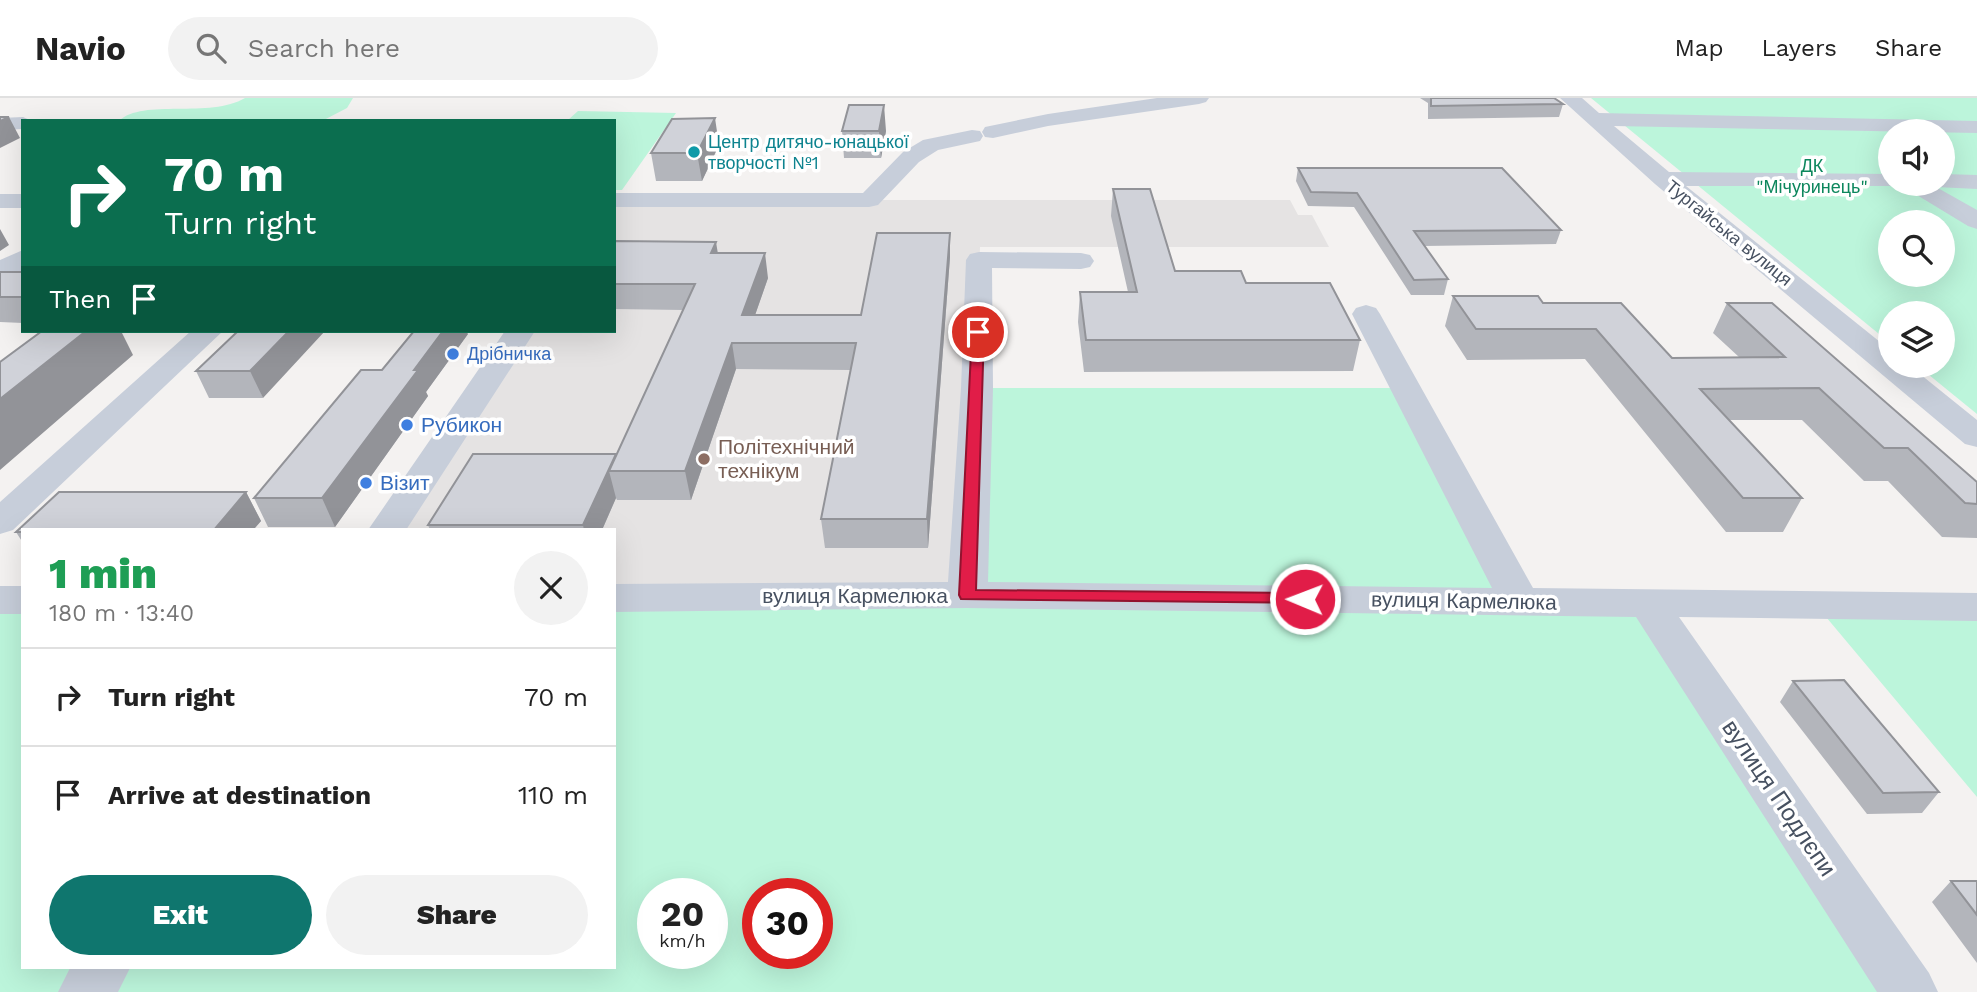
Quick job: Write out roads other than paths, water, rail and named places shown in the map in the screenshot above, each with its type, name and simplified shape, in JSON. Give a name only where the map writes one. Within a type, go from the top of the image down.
[{"type":"street","points":[[616,200],[869,200],[911,157],[931,145],[1048,120],[1199,98]]},
{"type":"street","name":"Тургайська вулиця","points":[[1570,98],[1663,179],[1878,355]]},
{"type":"street","points":[[1597,119],[1977,127]]},
{"type":"street","points":[[0,124],[21,123]]},
{"type":"street","points":[[1663,179],[1878,181]]},
{"type":"street","points":[[1955,181],[1977,182]]},
{"type":"street","points":[[1935,196],[1977,221]]},
{"type":"street","points":[[0,272],[21,259]]},
{"type":"street","points":[[967,595],[977,388],[979,260],[1081,261]]},
{"type":"street","points":[[1366,314],[1520,601]]},
{"type":"street","points":[[0,522],[206,333]]},
{"type":"street","points":[[388,528],[519,333]]},
{"type":"street","name":"Тургайська вулиця","points":[[1906,378],[1977,437]]},
{"type":"street","name":"вулиця Кармелюка","points":[[616,598],[967,595],[1977,607]]},
{"type":"street","points":[[0,600],[21,600]]},
{"type":"street","name":"вулиця Подлєпи","points":[[1648,603],[1909,992]]},
{"type":"street","points":[[87,992],[101,969]]},
{"type":"place","name":"Центр дитячо-юнацької творчості №1","points":[[694,152]]},
{"type":"place","name":"Дрібничка","points":[[453,354]]},
{"type":"place","name":"Рубикон","points":[[407,425]]},
{"type":"place","name":"Політехнічний технікум","points":[[704,459]]},
{"type":"place","name":"Візит","points":[[366,483]]},
{"type":"park label","name":"ДК \"Мічуринець\"","points":[[1812,176]]}]
